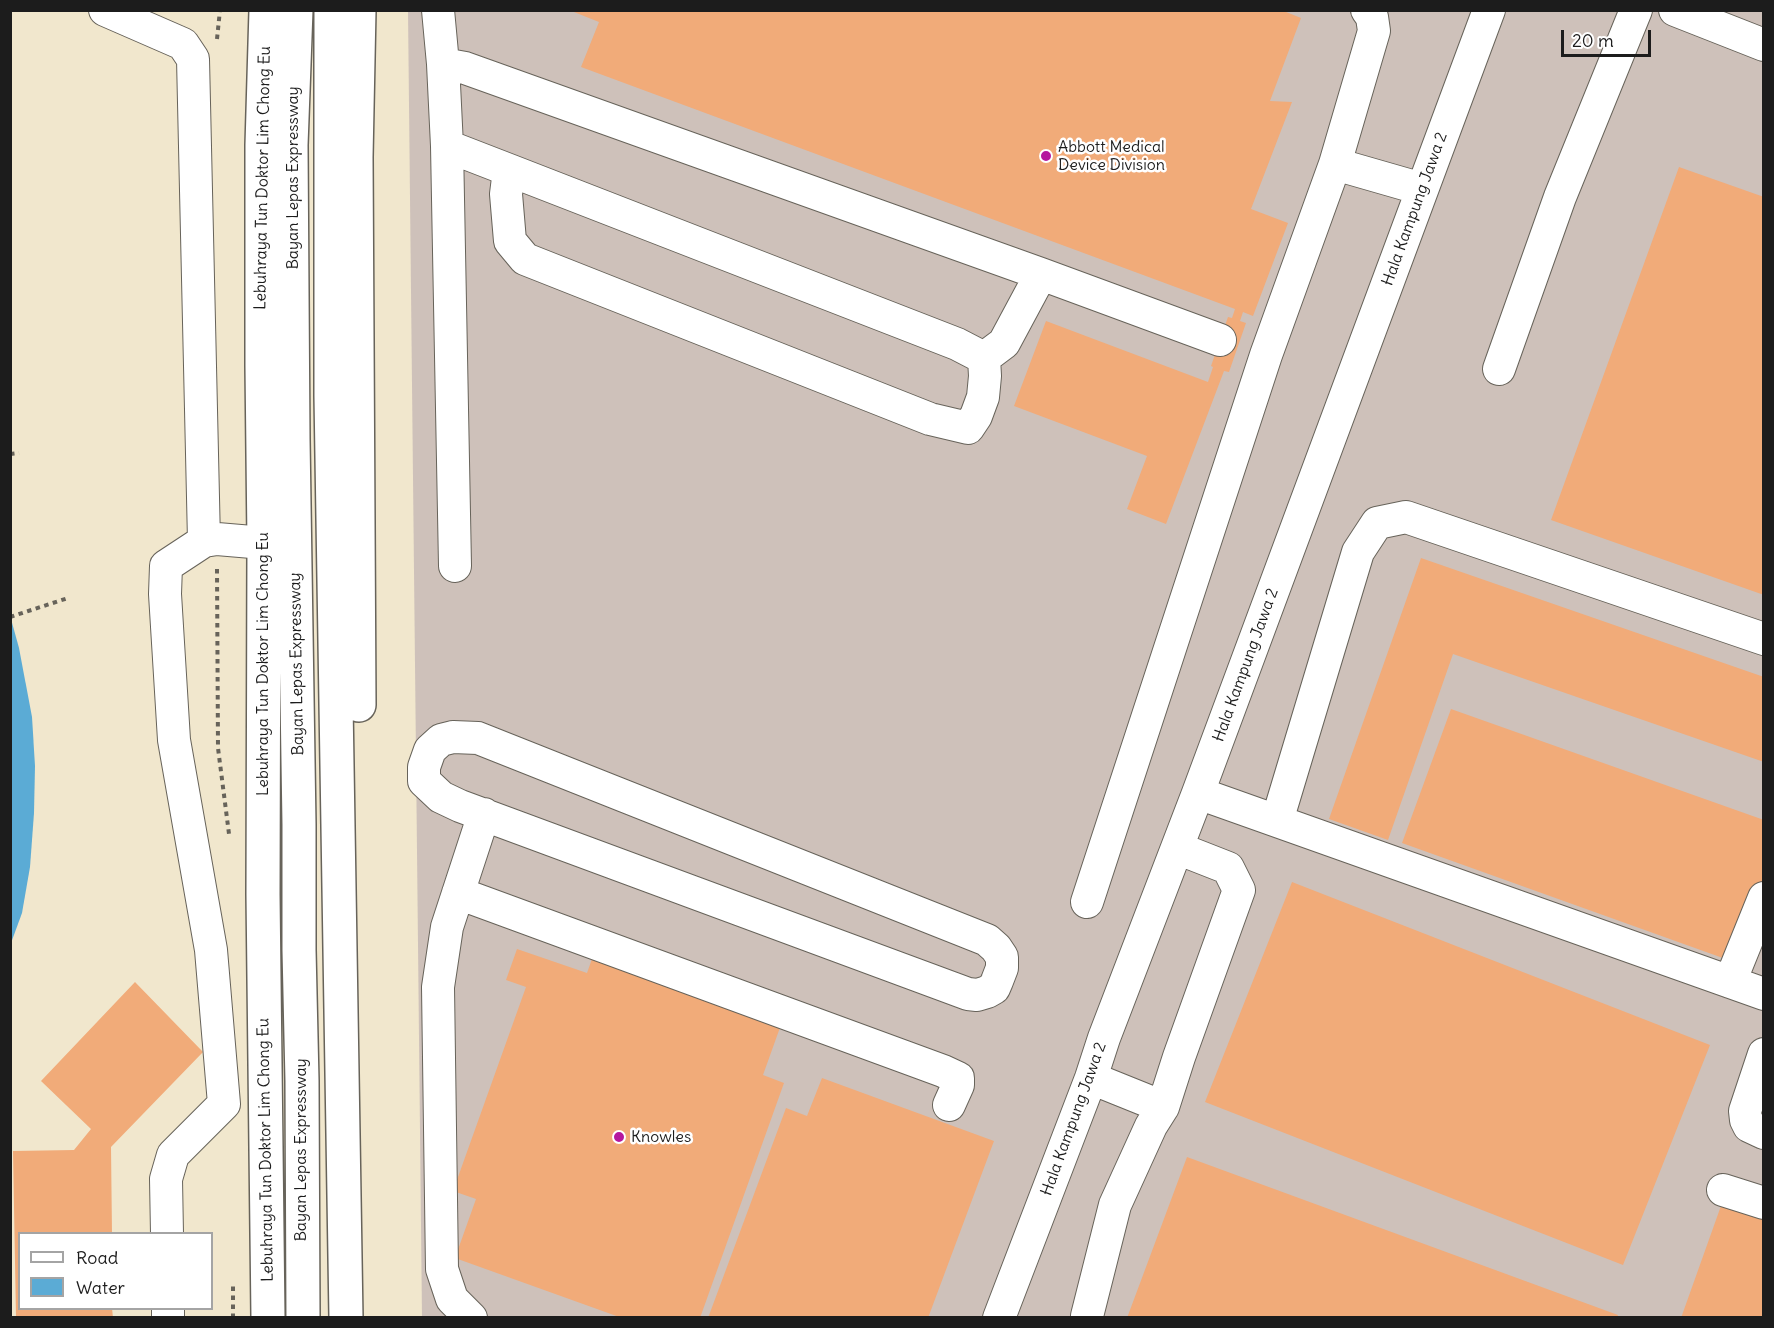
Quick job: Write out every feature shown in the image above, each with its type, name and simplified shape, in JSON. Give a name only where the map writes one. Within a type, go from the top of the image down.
[{"type":"highway","name":"Lebuhraya Tun Doktor Lim Chong Eu","points":[[266,10],[262,145],[263,894],[268,1317]]},
{"type":"highway","name":"Bayan Lepas Expressway","points":[[296,10],[291,145],[303,1317]]},
{"type":"highway","points":[[331,10],[331,396],[361,1317]]},
{"type":"highway","points":[[359,10],[356,157],[361,1317]]},
{"type":"street","points":[[105,10],[183,44],[194,59],[210,540]]},
{"type":"street","points":[[438,10],[447,146],[455,566]]},
{"type":"street","points":[[1087,902],[1241,347],[1335,164],[1374,31],[1372,17],[1367,10]]},
{"type":"street","name":"Hala Kampung Jawa 2","points":[[999,1317],[1198,793],[1489,10]]},
{"type":"street","points":[[1499,369],[1560,197],[1636,10]]},
{"type":"street","points":[[1675,10],[1764,45]]},
{"type":"street","points":[[443,64],[465,68],[1241,347]]},
{"type":"street","points":[[447,146],[957,344],[984,358]]},
{"type":"street","points":[[1335,164],[1422,189]]},
{"type":"street","points":[[509,170],[506,194],[510,240],[525,259],[930,419],[968,428],[976,416],[983,397],[984,358]]},
{"type":"street","points":[[984,358],[1004,343],[1041,274]]},
{"type":"street","points":[[1277,821],[1358,552],[1377,523],[1406,517],[1764,639]]},
{"type":"street","points":[[167,1232],[166,1179],[173,1155],[224,1104],[211,950],[174,740],[165,594],[166,566],[210,540],[264,543]]},
{"type":"street","points":[[453,737],[478,738],[987,940],[1002,957],[1002,968],[994,988],[977,995],[968,994],[484,814],[441,797],[424,781],[424,766],[430,750],[441,740],[453,737]]},
{"type":"street","points":[[1198,793],[1764,994]]},
{"type":"street","points":[[471,1317],[452,1299],[442,1269],[438,987],[447,927],[484,814]]},
{"type":"street","points":[[1087,1316],[1115,1205],[1151,1126],[1163,1107],[1239,890],[1228,868],[1177,848]]},
{"type":"street","points":[[458,893],[944,1071],[958,1078],[958,1085],[949,1105]]},
{"type":"street","points":[[1730,982],[1764,898]]},
{"type":"street","points":[[1764,1054],[1745,1111],[1749,1126],[1764,1133]]},
{"type":"street","points":[[1091,1078],[1163,1107]]},
{"type":"street","points":[[1723,1190],[1764,1203]]},
{"type":"path","points":[[217,42],[220,10]]},
{"type":"path","points":[[10,454],[19,453]]},
{"type":"path","points":[[210,540],[218,748],[230,841]]},
{"type":"path","points":[[10,617],[68,598]]},
{"type":"path","points":[[233,1283],[233,1317]]},
{"type":"shaded area","points":[[408,11],[1763,11],[1763,1317],[422,1317]]},
{"type":"water","points":[[11,619],[32,717],[35,766],[30,867],[22,913],[11,943]]},
{"type":"building","name":"Abbott Medical Device Division","points":[[569,10],[1281,10],[1301,18],[1270,101],[1292,102],[1251,209],[1288,223],[1253,316],[1243,312],[1240,321],[1246,323],[1229,372],[1224,371],[1166,524],[1127,509],[1147,456],[1014,406],[1046,321],[1208,382],[1213,367],[1211,366],[1228,317],[1232,318],[1235,309],[581,67],[599,22]]},
{"type":"building","points":[[1679,167],[1764,197],[1764,595],[1551,520]]},
{"type":"building","points":[[1421,558],[1764,677],[1764,762],[1453,654],[1388,840],[1329,819]]},
{"type":"building","points":[[1451,709],[1764,820],[1764,882],[1734,962],[1402,843]]},
{"type":"building","points":[[1292,882],[1710,1045],[1623,1265],[1205,1102]]},
{"type":"building","name":"Knowles","points":[[517,949],[587,973],[593,956],[782,1022],[763,1075],[784,1083],[700,1318],[622,1318],[455,1258],[476,1199],[453,1191],[526,987],[506,980]]},
{"type":"building","points":[[135,982],[203,1052],[111,1147],[112,1232],[18,1232],[18,1310],[112,1310],[113,1318],[16,1318],[13,1151],[74,1150],[91,1129],[41,1081]]},
{"type":"building","points":[[822,1078],[994,1141],[928,1318],[708,1318],[786,1108],[807,1116]]},
{"type":"building","points":[[1187,1157],[1618,1315],[1617,1318],[1127,1318]]},
{"type":"building","points":[[1722,1203],[1764,1218],[1764,1318],[1681,1318]]},
{"type":"place","name":"Abbott Medical Device Division","points":[[1046,156]]},
{"type":"place","name":"Knowles","points":[[619,1137]]}]
